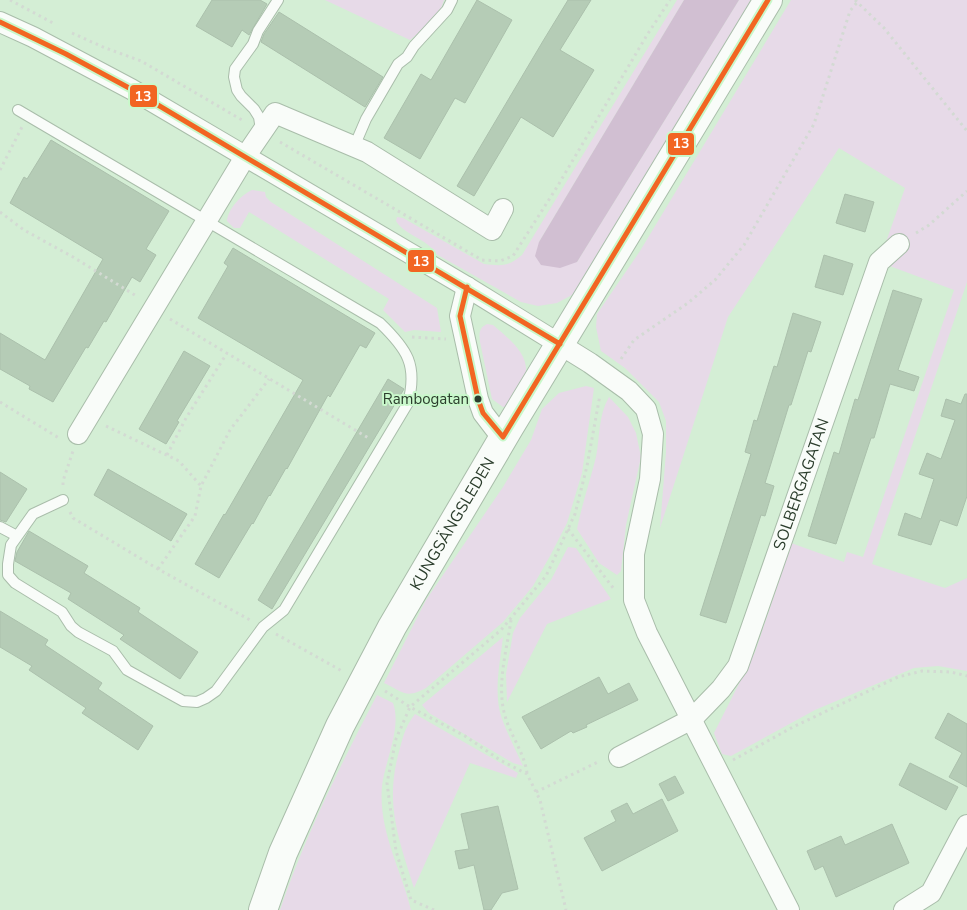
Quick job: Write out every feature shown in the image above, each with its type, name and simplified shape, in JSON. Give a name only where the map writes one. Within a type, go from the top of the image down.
[{"type":"main road","name":"KUNGSÄNGSLEDEN","points":[[263,910],[283,853],[340,726],[392,627],[503,437],[768,0]]},
{"type":"street","points":[[0,22],[33,37],[131,89],[467,287],[560,344],[629,391],[646,409],[653,434],[650,479],[634,554],[634,600],[647,633],[789,910]]},
{"type":"street","points":[[80,432],[246,156],[275,113],[358,138],[367,152],[492,230],[503,209]]},
{"type":"street","name":"SOLBERGAGATAN","points":[[619,757],[692,720],[721,690],[738,666],[879,262],[899,244]]},
{"type":"street","points":[[467,287],[460,316],[478,398],[483,413],[503,437]]},
{"type":"street","points":[[904,910],[931,893],[967,825]]},
{"type":"lane","points":[[261,132],[259,117],[237,90],[234,77],[235,69],[253,44],[258,31],[278,0]]},
{"type":"lane","points":[[358,138],[398,64],[407,57],[414,46],[447,10],[452,0]]},
{"type":"lane","points":[[18,110],[380,323],[397,339],[411,363],[412,386],[408,403],[284,610],[263,627],[216,691],[197,702],[183,701],[128,670],[112,652],[71,626],[62,612],[15,583],[8,575],[12,545],[33,514],[62,500]]},
{"type":"lane","points":[[0,527],[18,536]]},
{"type":"path","points":[[621,359],[634,340],[688,302],[715,280],[744,245],[814,124],[850,11],[857,1],[884,28],[967,131]]},
{"type":"path","points":[[0,170],[29,116]]},
{"type":"path","points":[[899,244],[929,225],[967,191]]},
{"type":"path","points":[[0,212],[24,230],[73,256],[133,294],[153,310],[352,430],[383,446]]},
{"type":"path","points":[[397,339],[418,336],[446,338],[447,345]]},
{"type":"path","points":[[167,455],[186,418],[227,353]]},
{"type":"path","points":[[158,569],[195,516],[201,486],[230,430],[269,379]]},
{"type":"path","points":[[434,910],[411,900],[396,851],[387,783],[396,738],[410,707],[501,630],[546,576],[575,514],[587,466],[600,395]]},
{"type":"path","points":[[0,402],[80,432],[167,455],[179,461],[201,486]]},
{"type":"path","points":[[80,432],[63,481],[62,500],[73,518],[158,569],[348,674]]},
{"type":"path","points":[[568,530],[612,588],[634,600]]},
{"type":"path","points":[[511,618],[502,681],[504,712],[525,762],[527,774],[540,800],[566,910]]},
{"type":"path","points":[[718,769],[792,727],[898,677],[922,671],[951,672],[967,676]]},
{"type":"path","points":[[383,690],[410,707],[465,736],[500,760],[527,774]]},
{"type":"path","points":[[536,792],[598,761],[619,757]]},
{"type":"shaded area","points":[[325,0],[444,0],[438,17],[410,40]]},
{"type":"shaded area","points":[[677,0],[684,0],[539,242],[577,262],[739,0],[752,0],[581,287],[572,295],[557,303],[538,306],[521,302],[436,254],[427,244],[400,226],[396,221],[397,217],[403,218],[484,264],[504,265],[513,262],[522,255]]},
{"type":"shaded area","points":[[684,0],[739,0],[577,262],[560,268],[541,265],[535,256],[539,242]]},
{"type":"shaded area","points":[[791,0],[967,0],[967,282],[872,564],[945,588],[967,578],[967,671],[938,666],[914,668],[815,710],[731,756],[722,754],[714,733],[755,652],[791,543],[844,562],[847,552],[863,557],[954,290],[879,262],[905,188],[839,148],[728,317],[660,528],[666,452],[666,421],[659,402],[625,368],[601,351],[596,327],[597,314],[640,251]]},
{"type":"shaded area","points":[[252,190],[265,192],[266,197],[271,202],[437,308],[441,332],[414,330],[405,332],[383,310],[389,299],[249,212],[240,228],[234,228],[227,221],[232,207]]},
{"type":"shaded area","points":[[487,324],[493,325],[513,343],[526,365],[523,383],[508,406],[503,407],[492,399],[480,339],[481,329]]},
{"type":"shaded area","points":[[586,386],[594,388],[582,473],[567,523],[533,586],[503,622],[426,688],[409,694],[384,683],[426,600],[503,487],[531,440],[542,409],[559,393]]},
{"type":"shaded area","points":[[609,397],[628,417],[636,433],[641,457],[626,525],[621,571],[617,575],[599,563],[577,529],[596,457],[603,412]]},
{"type":"shaded area","points":[[568,547],[576,548],[611,599],[547,624],[507,702],[506,674],[513,633],[520,618],[551,580]]},
{"type":"shaded area","points":[[503,637],[498,678],[499,709],[504,725],[523,766],[513,763],[429,713],[422,705]]},
{"type":"shaded area","points":[[377,695],[393,703],[395,712],[396,723],[382,786],[383,818],[411,910],[280,910],[324,801]]},
{"type":"shaded area","points":[[415,714],[518,773],[516,778],[470,763],[414,888],[398,836],[393,803],[393,785],[395,767],[403,738],[407,726]]},
{"type":"building","points":[[212,0],[260,0],[267,4],[249,35],[242,30],[232,47],[196,26]]},
{"type":"building","points":[[477,0],[512,20],[465,103],[455,98],[420,159],[384,138],[421,74],[431,80]]},
{"type":"building","points":[[568,0],[591,0],[560,50],[594,70],[553,137],[521,117],[474,196],[457,186]]},
{"type":"building","points":[[279,12],[383,77],[365,107],[261,42],[264,34]]},
{"type":"building","points":[[51,140],[169,211],[146,249],[156,255],[140,282],[132,277],[106,322],[104,321],[88,348],[86,347],[53,402],[29,389],[30,386],[0,369],[0,333],[45,360],[103,259],[10,203],[24,177],[27,179]]},
{"type":"building","points":[[845,194],[874,202],[865,232],[836,223]]},
{"type":"building","points":[[233,248],[375,333],[366,348],[360,345],[330,397],[328,395],[287,469],[269,495],[219,578],[195,564],[303,380],[198,318],[228,266],[224,263]]},
{"type":"building","points":[[824,255],[853,264],[843,295],[815,287]]},
{"type":"building","points":[[893,290],[922,299],[898,370],[919,377],[914,391],[890,384],[874,438],[871,438],[836,544],[808,536],[834,452],[839,454],[855,399],[858,400]]},
{"type":"building","points":[[793,313],[821,322],[811,352],[808,351],[791,405],[789,405],[765,483],[774,486],[765,516],[761,515],[726,623],[700,615],[751,454],[745,452],[754,420],[757,421],[774,366],[777,367]]},
{"type":"building","points":[[184,351],[210,366],[177,421],[179,422],[166,444],[139,429]]},
{"type":"building","points":[[388,379],[404,389],[272,609],[258,600]]},
{"type":"building","points":[[965,394],[967,394],[967,496],[957,526],[940,520],[931,545],[898,535],[905,513],[921,519],[934,479],[919,474],[927,453],[941,459],[955,420],[941,416],[946,399],[961,404]]},
{"type":"building","points":[[108,469],[187,514],[171,541],[94,495]]},
{"type":"building","points":[[0,472],[27,489],[6,522],[0,520]]},
{"type":"building","points":[[29,531],[88,566],[84,573],[140,608],[138,612],[198,652],[180,679],[120,639],[124,635],[68,599],[71,593],[15,561],[17,552]]},
{"type":"building","points":[[0,611],[48,640],[45,645],[102,683],[98,689],[153,726],[138,750],[82,713],[86,708],[29,670],[32,666],[0,647]]},
{"type":"building","points":[[599,677],[608,694],[629,683],[638,700],[586,725],[587,727],[573,733],[571,731],[541,749],[522,717]]},
{"type":"building","points":[[948,713],[967,724],[967,787],[949,777],[962,753],[935,738]]},
{"type":"building","points":[[910,763],[958,787],[946,810],[899,785]]},
{"type":"building","points":[[675,776],[684,793],[668,801],[659,784]]},
{"type":"building","points":[[662,799],[678,831],[602,871],[584,838],[616,821],[611,811],[627,803],[633,814]]},
{"type":"building","points":[[498,806],[518,889],[502,893],[491,910],[484,910],[474,865],[459,869],[455,851],[469,849],[461,814]]},
{"type":"building","points":[[892,824],[909,863],[836,897],[823,866],[815,870],[807,851],[841,836],[845,845]]},
{"type":"transit line","name":"13","points":[[467,287],[460,316],[478,399],[483,413],[503,437],[768,0]]},
{"type":"transit line","name":"13","points":[[0,22],[66,54],[131,89],[560,344]]},
{"type":"place","name":"Rambogatan","points":[[478,399]]}]
